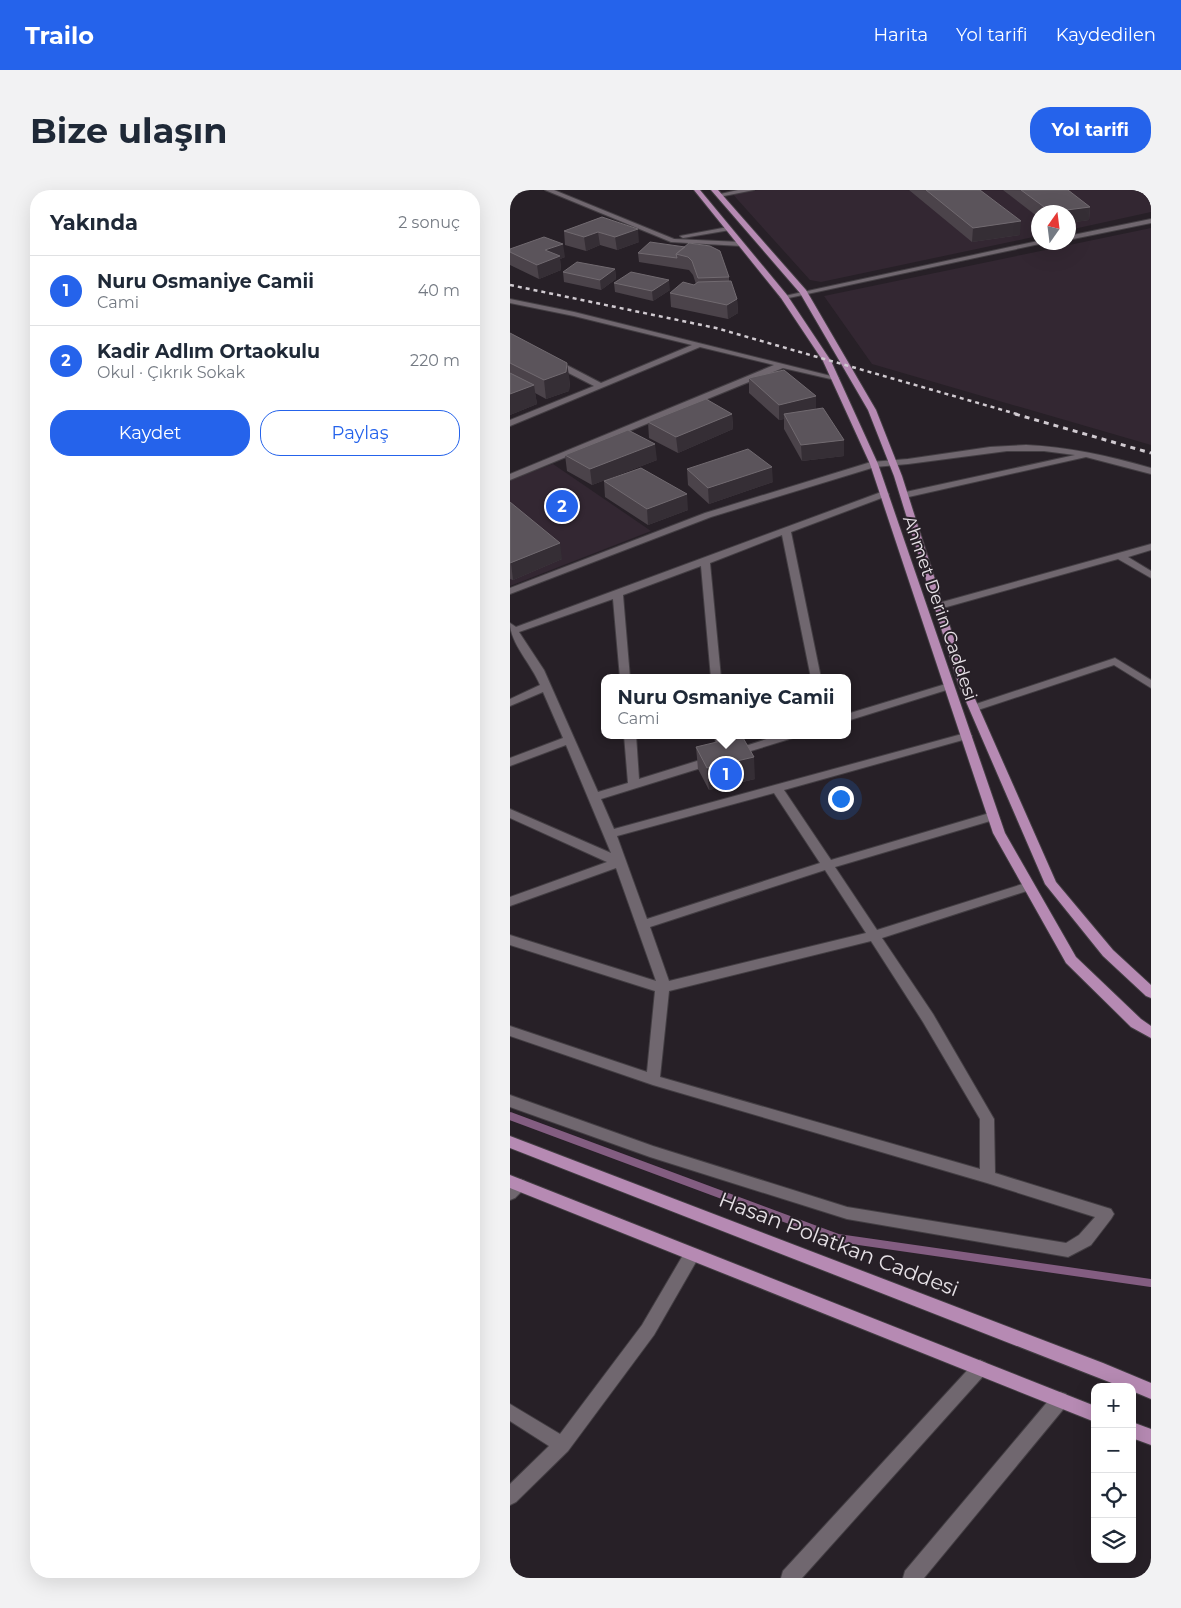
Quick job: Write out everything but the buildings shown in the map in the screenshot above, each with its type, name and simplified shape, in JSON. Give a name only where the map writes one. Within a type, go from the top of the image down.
[{"type":"main road","name":"Ahmet Derin Caddesi","points":[[697,190],[784,297],[827,361],[835,378],[874,464],[999,833],[1071,960],[1136,1023],[1151,1033]]},
{"type":"main road","name":"Ahmet Derin Caddesi","points":[[716,193],[804,292],[872,410],[904,495],[963,683],[1051,884],[1108,953],[1151,993]]},
{"type":"main road","name":"Hasan Polatkan Caddesi","points":[[510,1142],[1097,1368],[1151,1392]]},
{"type":"main road","points":[[513,1186],[1091,1412]]},
{"type":"main road","points":[[1136,1431],[1151,1437]]},
{"type":"street","points":[[548,190],[673,241],[741,244]]},
{"type":"street","points":[[716,193],[751,190]]},
{"type":"street","points":[[1076,236],[1151,221]]},
{"type":"street","points":[[663,237],[684,236],[728,229]]},
{"type":"street","points":[[784,297],[1031,245]]},
{"type":"street","points":[[510,301],[574,314],[835,378]]},
{"type":"street","points":[[510,313],[528,305]]},
{"type":"street","points":[[510,423],[699,345]]},
{"type":"street","points":[[543,356],[601,386]]},
{"type":"street","points":[[510,477],[782,365]]},
{"type":"street","points":[[510,591],[708,515],[874,464],[893,464],[1005,448],[1033,447],[1062,449],[1151,471]]},
{"type":"street","points":[[904,495],[1089,455]]},
{"type":"street","points":[[653,1080],[663,982],[610,834],[546,686],[538,670],[513,635],[884,494]]},
{"type":"street","points":[[786,531],[815,674]]},
{"type":"street","points":[[939,606],[1151,547]]},
{"type":"street","points":[[1120,556],[1151,575]]},
{"type":"street","points":[[705,562],[716,674]]},
{"type":"street","points":[[618,594],[625,674]]},
{"type":"street","points":[[974,708],[1115,661],[1151,685]]},
{"type":"street","points":[[510,703],[546,686]]},
{"type":"street","points":[[851,717],[949,686]]},
{"type":"street","points":[[610,834],[966,736]]},
{"type":"street","points":[[630,739],[634,784]]},
{"type":"street","points":[[721,739],[723,757]]},
{"type":"street","points":[[594,797],[779,739]]},
{"type":"street","points":[[510,762],[569,740]]},
{"type":"street","points":[[777,788],[928,1018],[987,1119],[987,1177]]},
{"type":"street","points":[[510,813],[619,862]]},
{"type":"street","points":[[642,925],[828,865],[993,816]]},
{"type":"street","points":[[510,902],[619,862]]},
{"type":"street","points":[[510,940],[662,988],[874,936],[1029,886]]},
{"type":"street","points":[[510,1031],[653,1080],[987,1177],[1106,1214],[1085,1240],[1068,1250],[847,1213],[650,1151],[510,1101]]},
{"type":"street","points":[[510,1496],[562,1445],[648,1330],[692,1255]]},
{"type":"street","points":[[790,1578],[980,1368]]},
{"type":"street","points":[[912,1578],[1060,1400]]},
{"type":"street","points":[[510,1412],[562,1445]]},
{"type":"shaded area","points":[[729,190],[1134,190],[1151,195],[1151,212],[1076,228],[1076,205],[1031,205],[1031,237],[821,282],[810,280]]},
{"type":"shaded area","points":[[1151,228],[1151,445],[872,364],[824,296],[1045,250],[1076,250],[1076,244]]},
{"type":"shaded area","points":[[553,464],[651,531],[510,586],[510,480]]},
{"type":"waterway","points":[[510,1116],[838,1238],[1151,1283]]},
{"type":"railway","points":[[510,285],[716,328],[1020,415]]},
{"type":"railway","points":[[1015,414],[1151,453]]},
{"type":"place","name":"Kadir Adlım Ortaokulu","points":[[562,506]]},
{"type":"place","name":"Nuru Osmaniye Camii","points":[[726,774]]}]
